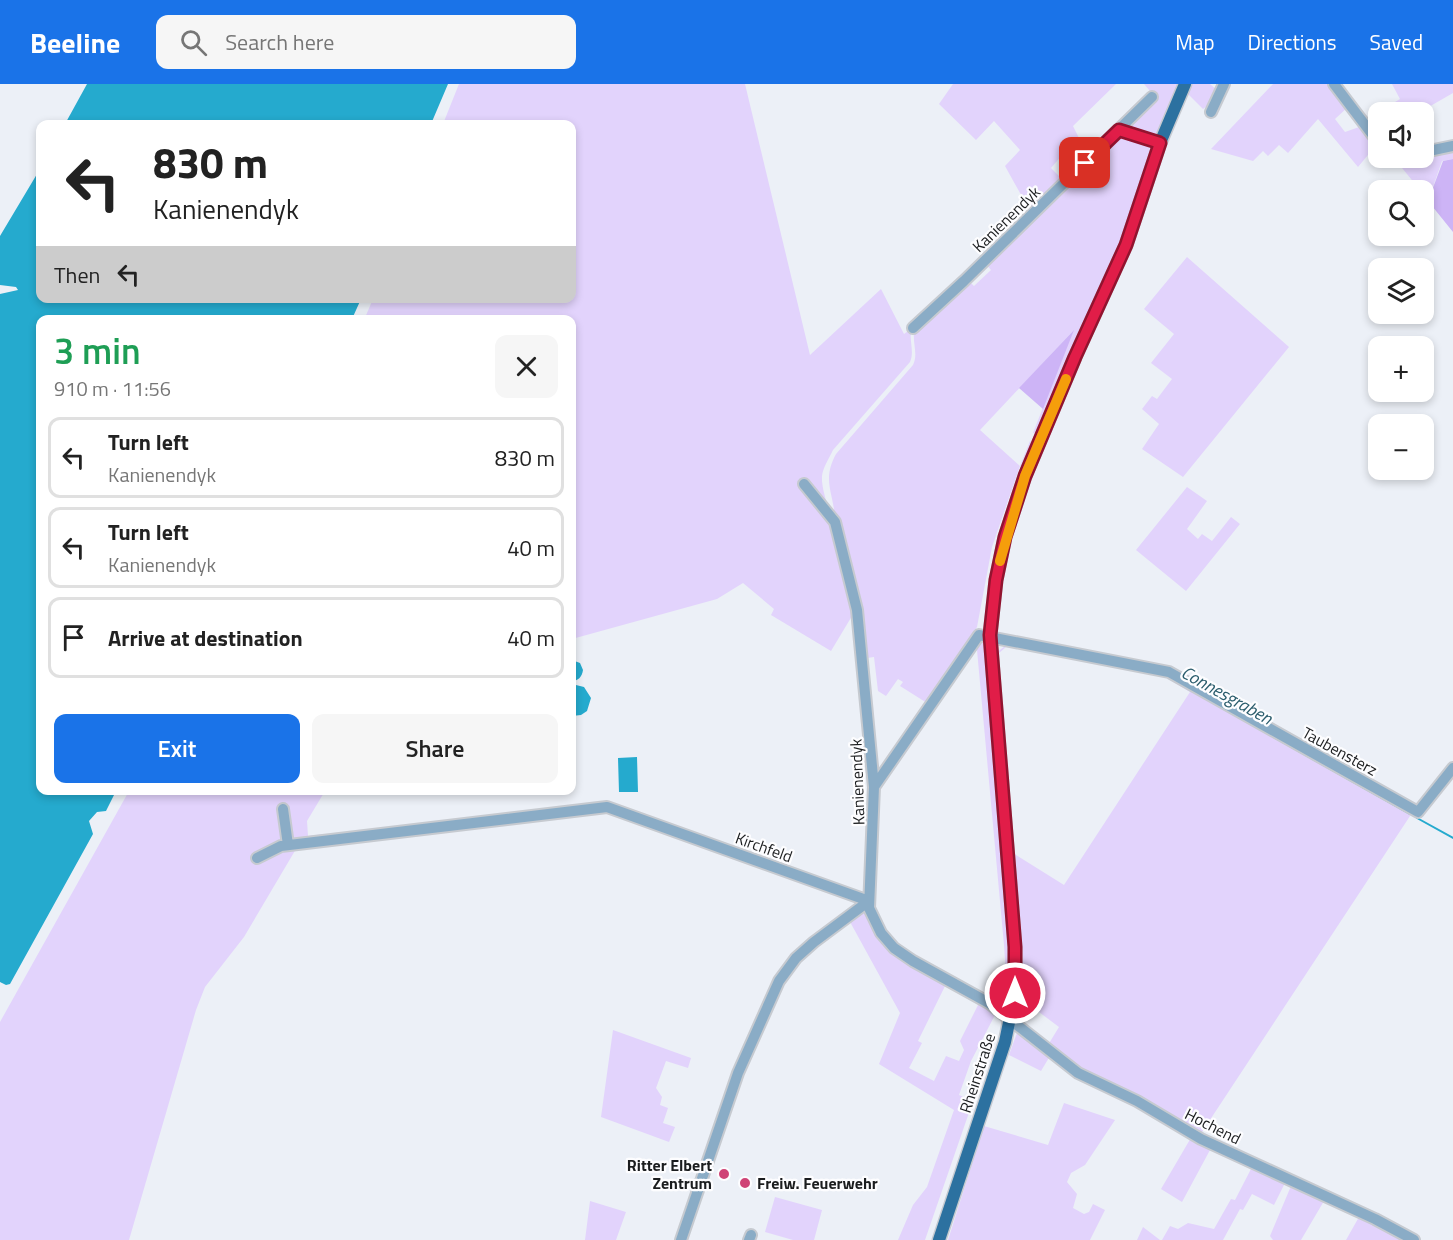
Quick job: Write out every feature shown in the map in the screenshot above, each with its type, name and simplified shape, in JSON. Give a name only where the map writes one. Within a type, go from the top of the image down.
[{"type":"main road","name":"Rheinstraße","points":[[939,1240],[1011,1020],[1015,993],[1015,947],[990,635],[996,580],[1005,537],[1025,476],[1075,357],[1126,245],[1160,143],[1185,84]]},
{"type":"street","points":[[1211,112],[1224,84]]},
{"type":"street","points":[[1334,84],[1368,129]]},
{"type":"street","name":"Kanienendyk","points":[[913,328],[1152,97]]},
{"type":"street","points":[[1119,130],[1160,143]]},
{"type":"street","points":[[1434,150],[1453,146]]},
{"type":"street","name":"Kanienendyk","points":[[804,484],[835,522],[847,563],[862,647],[874,787],[869,908],[881,933],[894,948],[989,1004],[1011,1020]]},
{"type":"street","points":[[874,787],[974,639],[979,635],[990,635]]},
{"type":"street","name":"Taubensterz","points":[[990,635],[1169,672],[1418,812],[1453,768]]},
{"type":"street","name":"Kirchfeld","points":[[257,858],[288,845],[607,807],[869,901]]},
{"type":"street","points":[[283,809],[288,845]]},
{"type":"street","points":[[681,1240],[750,1041],[779,981],[805,950],[869,901]]},
{"type":"street","name":"Hochend","points":[[1011,1020],[1078,1073],[1137,1101],[1201,1139],[1375,1219],[1414,1240]]},
{"type":"shaded area","points":[[459,84],[745,84],[810,355],[881,289],[904,334],[912,328],[910,362],[833,450],[823,473],[824,494],[840,546],[855,611],[831,651],[771,615],[774,609],[743,583],[717,599],[576,638],[576,315],[366,315],[371,303],[576,303],[576,120],[445,120]]},
{"type":"shaded area","points":[[953,84],[1116,84],[1073,126],[1081,142],[1072,150],[1069,147],[1051,168],[1064,181],[1035,210],[1020,193],[1005,166],[1020,150],[994,121],[976,140],[939,104]]},
{"type":"shaded area","points":[[1144,84],[1181,84],[1160,135],[1154,138],[1130,130],[1127,123],[1155,97]]},
{"type":"shaded area","points":[[1189,84],[1210,84],[1218,91],[1211,103],[1203,109],[1186,92]]},
{"type":"shaded area","points":[[1273,84],[1330,84],[1348,107],[1335,119],[1345,132],[1362,126],[1368,133],[1368,155],[1358,167],[1318,119],[1288,153],[1279,145],[1268,156],[1263,151],[1253,161],[1211,149]]},
{"type":"shaded area","points":[[1392,84],[1453,84],[1453,93],[1434,104],[1434,102],[1395,102],[1400,99]]},
{"type":"shaded area","points":[[1119,138],[1146,143],[1153,154],[1126,236],[1039,433],[1033,433],[1073,331],[980,430],[1020,466],[992,547],[977,627],[927,703],[900,686],[903,682],[898,679],[886,696],[878,691],[874,657],[867,658],[835,518],[829,479],[836,454],[913,365],[915,328],[968,280],[974,286],[991,270],[985,263],[1107,143]]},
{"type":"shaded area","points":[[1453,149],[1453,159],[1442,161],[1434,184],[1434,180],[1412,180],[1402,168],[1434,168],[1434,153]]},
{"type":"shaded area","points":[[1453,159],[1453,232],[1434,208],[1434,185],[1443,161]]},
{"type":"shaded area","points":[[1187,257],[1289,347],[1183,477],[1142,449],[1159,424],[1142,409],[1152,396],[1157,399],[1172,379],[1151,363],[1174,334],[1144,309]]},
{"type":"shaded area","points":[[1074,330],[1043,409],[1019,388]]},
{"type":"shaded area","points":[[1030,441],[1033,446],[1025,469],[1020,466]]},
{"type":"shaded area","points":[[1187,487],[1207,501],[1187,529],[1198,539],[1202,534],[1212,541],[1231,517],[1240,524],[1186,591],[1136,550]]},
{"type":"shaded area","points":[[976,639],[985,639],[1012,944],[1014,980],[1007,1009],[1003,1008],[1006,975],[1004,945]]},
{"type":"shaded area","points":[[1009,643],[1166,675],[1412,813],[1202,1132],[1198,1133],[1079,1069],[1048,1045],[1059,1027],[1023,1000],[1019,1022],[1016,1017],[996,653]],"holes":[[[1007,646],[1165,677],[1190,692],[1064,885],[1013,853],[998,654]]]},
{"type":"shaded area","points":[[127,795],[323,795],[307,821],[308,836],[324,834],[325,844],[301,850],[296,849],[244,937],[205,987],[196,1010],[129,1240],[0,1240],[0,1022]]},
{"type":"shaded area","points":[[865,908],[876,936],[892,951],[946,984],[918,1041],[922,1043],[909,1068],[934,1081],[946,1056],[959,1061],[964,1050],[960,1041],[979,1003],[996,1013],[971,1061],[959,1095],[973,1101],[925,1240],[898,1240],[913,1205],[927,1187],[954,1110],[879,1064],[900,1013],[849,920]]},
{"type":"shaded area","points":[[613,1030],[691,1058],[688,1068],[666,1061],[656,1088],[662,1097],[660,1105],[668,1108],[663,1123],[675,1127],[669,1142],[601,1117]]},
{"type":"shaded area","points":[[1018,1030],[1050,1056],[1041,1071],[1009,1055]]},
{"type":"shaded area","points":[[1064,1103],[1115,1120],[1085,1165],[1071,1173],[1067,1182],[1077,1194],[1073,1208],[1084,1214],[1089,1212],[1093,1204],[1105,1210],[1090,1240],[948,1240],[984,1126],[1048,1145]]},
{"type":"shaded area","points":[[1192,1136],[1230,1155],[1230,1159],[1210,1150],[1182,1202],[1161,1189]]},
{"type":"shaded area","points":[[1238,1159],[1285,1183],[1274,1205],[1252,1194],[1243,1210],[1240,1209],[1223,1240],[1162,1240],[1170,1226],[1178,1229],[1188,1223],[1214,1229],[1231,1199],[1235,1200],[1251,1169],[1234,1161]]},
{"type":"shaded area","points":[[1296,1185],[1409,1240],[1346,1240],[1359,1217],[1324,1201],[1301,1240],[1273,1240],[1270,1236],[1291,1186]]},
{"type":"shaded area","points":[[775,1197],[822,1210],[814,1240],[793,1240],[765,1232]]},
{"type":"shaded area","points":[[590,1201],[626,1212],[616,1240],[585,1240]]},
{"type":"shaded area","points":[[1143,1227],[1160,1240],[1137,1240]]},
{"type":"water","points":[[87,84],[448,84],[433,120],[67,120]]},
{"type":"water","points":[[36,176],[36,303],[359,303],[354,315],[36,315],[36,795],[114,795],[106,811],[97,812],[89,821],[93,834],[10,984],[6,985],[0,982],[0,294],[18,290],[16,287],[0,285],[0,236]]},
{"type":"water","points":[[576,662],[580,663],[583,670],[576,680]]},
{"type":"water","points":[[576,685],[584,687],[591,698],[587,711],[576,716]]},
{"type":"water","points":[[637,757],[638,792],[619,792],[618,758]]},
{"type":"waterway","name":"Connesgraben","points":[[1166,676],[1410,814]]},
{"type":"waterway","points":[[1417,818],[1453,838]]},
{"type":"slow traffic","points":[[1000,561],[1005,537],[1025,476],[1066,379]]},
{"type":"place","name":"Ritter Elbert Zentrum","points":[[724,1174]]},
{"type":"place","name":"Freiw. Feuerwehr","points":[[745,1183]]},
{"type":"route","points":[[1015,993],[1015,947],[990,635],[996,580],[1005,537],[1025,476],[1075,357],[1126,245],[1160,143],[1119,130],[1085,163]]}]
